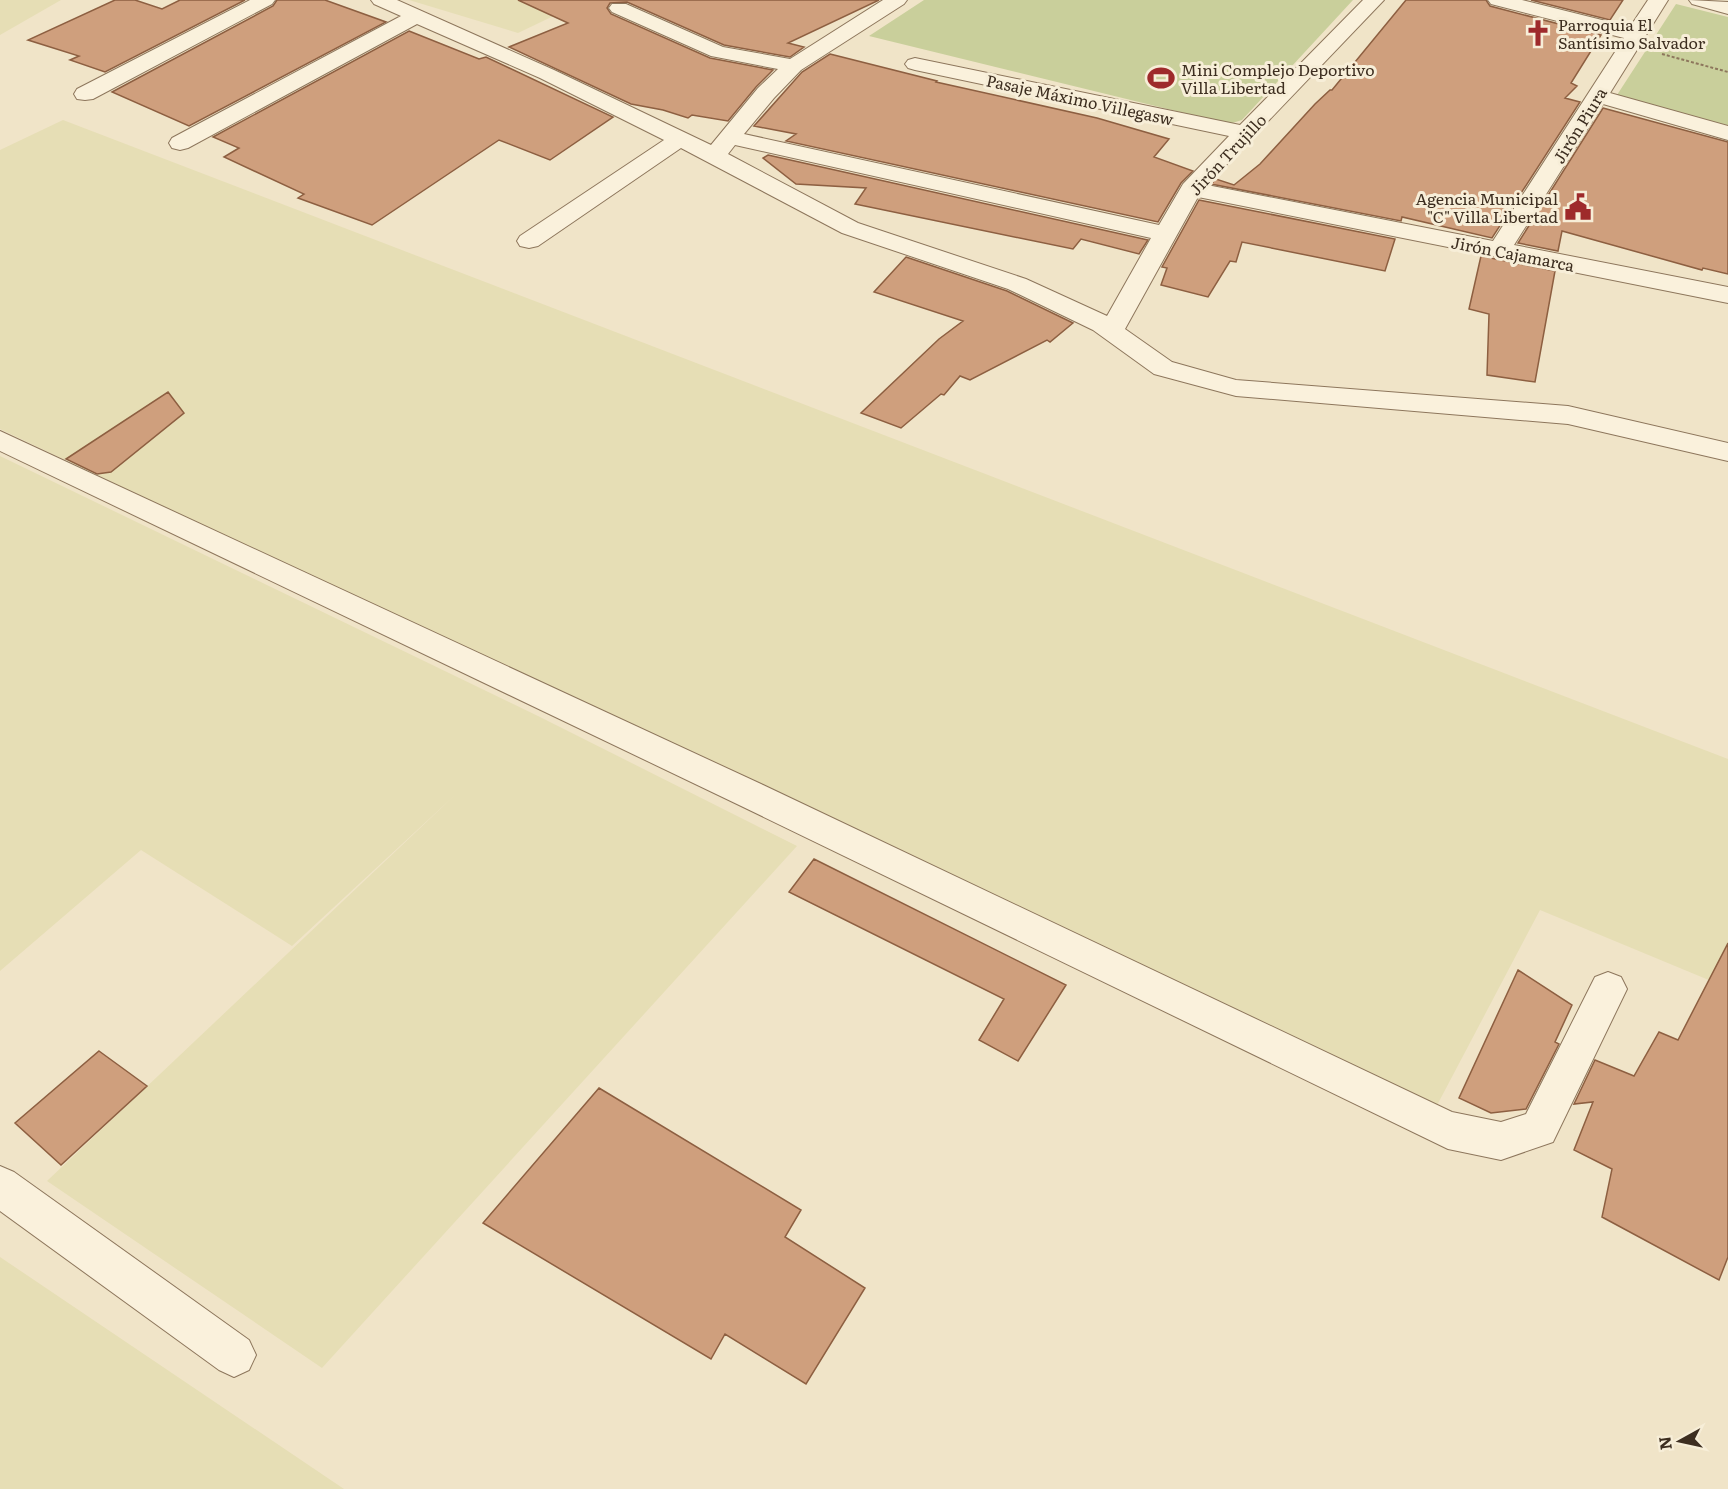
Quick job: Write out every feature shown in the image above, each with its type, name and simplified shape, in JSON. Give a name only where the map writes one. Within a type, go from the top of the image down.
[{"type":"street","points":[[85,94],[264,0]]},
{"type":"street","points":[[381,0],[547,74],[680,139],[1165,234]]},
{"type":"street","points":[[721,147],[766,93],[794,66],[897,0]]},
{"type":"street","name":"Jirón Trujillo","points":[[1111,331],[1191,189],[1374,0]]},
{"type":"street","points":[[1498,0],[1633,40]]},
{"type":"street","name":"Jirón Piura","points":[[1499,250],[1658,0]]},
{"type":"street","points":[[1699,0],[1728,8]]},
{"type":"street","points":[[628,4],[718,52],[794,66]]},
{"type":"street","points":[[180,143],[416,16]]},
{"type":"street","name":"Pasaje Máximo Villegasw","points":[[915,64],[1245,133]]},
{"type":"street","points":[[1597,96],[1728,133]]},
{"type":"street","points":[[529,241],[680,139]]},
{"type":"street","points":[[721,147],[850,228],[1017,284],[1111,331],[1162,368],[1236,388],[1568,415],[1728,452]]},
{"type":"street","name":"Jirón Cajamarca","points":[[1191,189],[1728,295]]},
{"type":"street","points":[[0,440],[738,789],[1448,1130],[1501,1141],[1539,1129],[1608,989]]},
{"type":"street","points":[[0,1186],[234,1355]]},
{"type":"path","points":[[1633,40],[1728,72]]},
{"type":"shaded area","points":[[0,0],[61,0],[0,35]]},
{"type":"shaded area","points":[[409,0],[587,0],[518,33]]},
{"type":"shaded area","points":[[63,120],[1728,759],[1728,988],[1540,910],[1434,1111],[0,429],[0,150]]},
{"type":"shaded area","points":[[0,456],[538,716],[797,846],[322,1368],[47,1181],[455,795],[292,946],[141,850],[0,971]]},
{"type":"shaded area","points":[[0,1257],[344,1489],[0,1489]]},
{"type":"green space","name":"Mini Complejo Deportivo Villa Libertad","points":[[924,0],[1353,0],[1242,120],[1229,124],[869,36]]},
{"type":"green space","points":[[1676,4],[1728,17],[1728,127],[1617,95]]},
{"type":"building","points":[[115,0],[135,0],[162,9],[180,0],[245,0],[105,72],[70,60],[79,56],[28,40]]},
{"type":"building","points":[[277,0],[325,0],[386,22],[189,126],[112,92],[273,6]]},
{"type":"building","points":[[518,0],[879,0],[788,43],[804,47],[790,57],[724,45],[627,2],[610,3],[607,8],[611,14],[710,58],[773,70],[728,121],[692,115],[688,118],[663,110],[631,104],[509,47],[568,23]]},
{"type":"building","points":[[1406,0],[1486,0],[1490,6],[1601,35],[1571,83],[1577,86],[1565,98],[1580,102],[1492,238],[1402,217],[1401,221],[1211,184],[1216,179],[1234,185],[1260,164],[1315,104],[1332,90]]},
{"type":"building","points":[[1531,0],[1623,0],[1610,20]]},
{"type":"building","points":[[409,31],[479,59],[486,57],[613,117],[550,160],[499,140],[372,225],[298,198],[304,194],[224,157],[239,148],[213,137]]},
{"type":"building","points":[[830,54],[936,82],[1097,118],[1169,139],[1154,157],[1193,171],[1181,183],[1158,222],[786,141],[796,134],[754,126],[802,72]]},
{"type":"building","points":[[1603,108],[1728,142],[1728,274],[1703,268],[1702,270],[1562,231],[1558,251],[1518,243]]},
{"type":"building","points":[[768,155],[1148,240],[1139,254],[1081,239],[1073,249],[855,204],[866,188],[796,184],[763,158]]},
{"type":"building","points":[[1199,200],[1395,239],[1385,271],[1242,242],[1236,262],[1230,261],[1208,297],[1161,285],[1167,268],[1162,267]]},
{"type":"building","points":[[1481,256],[1555,271],[1535,382],[1487,375],[1489,314],[1469,309]]},
{"type":"building","points":[[906,257],[1007,291],[1073,323],[1050,342],[1047,340],[970,380],[960,376],[944,395],[941,394],[901,428],[861,413],[939,339],[963,321],[874,292]]},
{"type":"building","points":[[168,392],[184,413],[111,472],[97,474],[66,459]]},
{"type":"building","points":[[814,859],[1066,985],[1018,1061],[979,1040],[1004,999],[789,892]]},
{"type":"building","points":[[1728,943],[1728,1257],[1719,1280],[1602,1217],[1612,1169],[1574,1150],[1593,1102],[1574,1104],[1595,1060],[1634,1076],[1659,1032],[1678,1040]]},
{"type":"building","points":[[1518,970],[1572,1005],[1555,1042],[1559,1044],[1526,1109],[1491,1113],[1459,1098]]},
{"type":"building","points":[[99,1051],[147,1086],[61,1165],[15,1123]]},
{"type":"building","points":[[599,1088],[801,1210],[785,1237],[865,1288],[806,1384],[725,1334],[711,1359],[483,1223]]},
{"type":"place","name":"Parroquia El Santísimo Salvador","points":[[1538,33]]},
{"type":"place","name":"Mini Complejo Deportivo Villa Libertad","points":[[1161,78]]},
{"type":"place","name":"Agencia Municipal \"C\" Villa Libertad","points":[[1578,207]]}]
